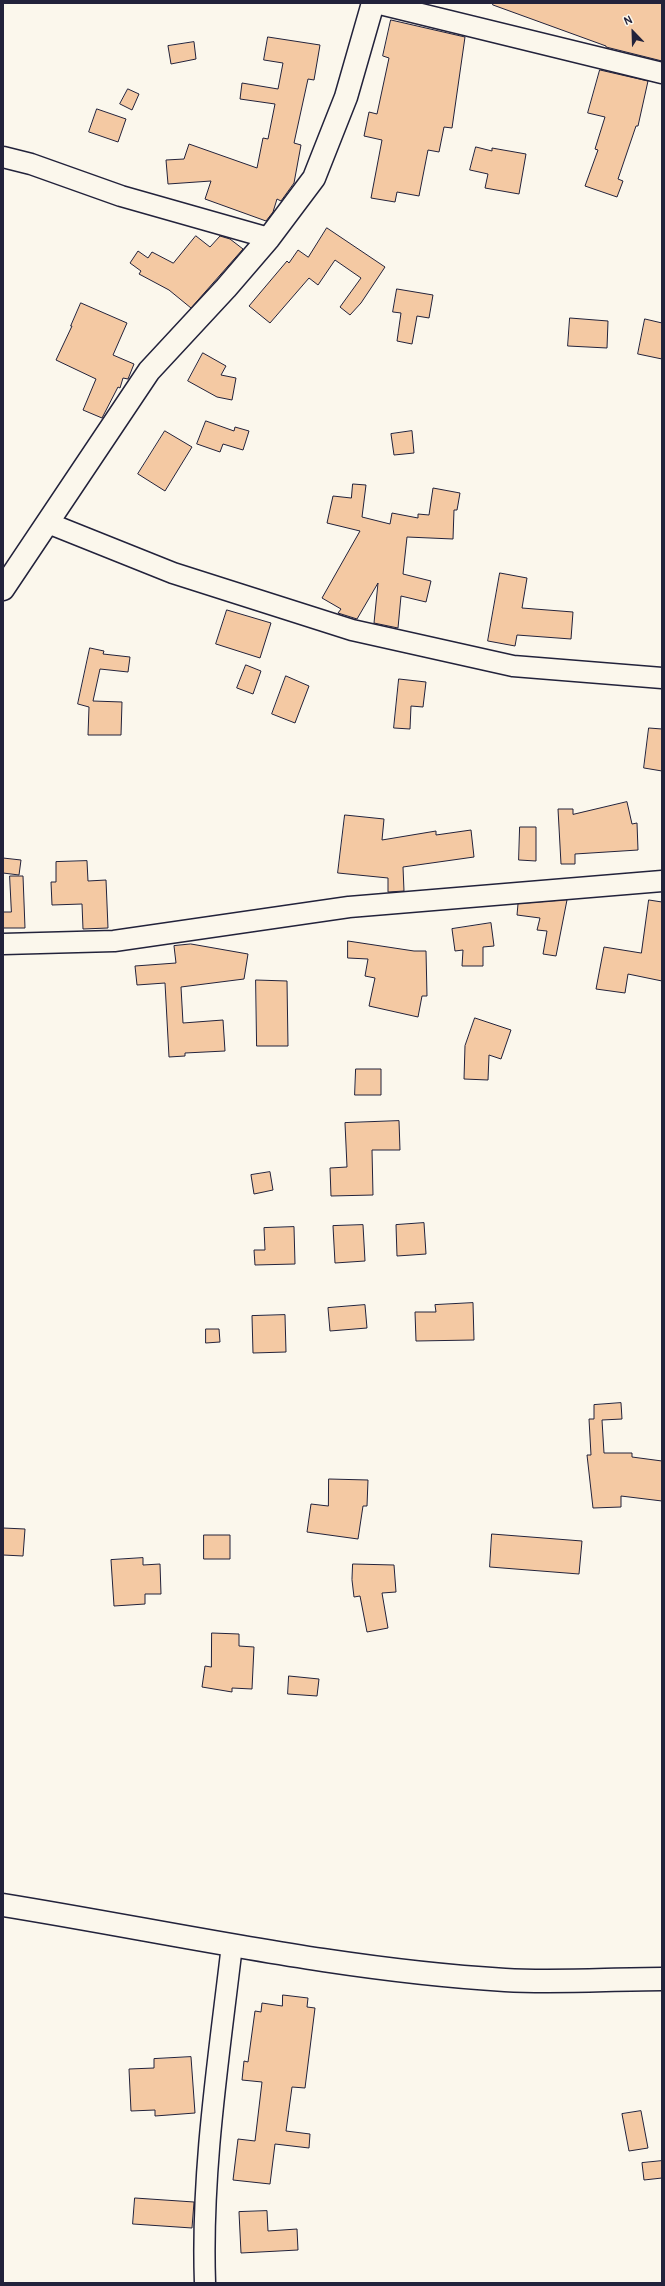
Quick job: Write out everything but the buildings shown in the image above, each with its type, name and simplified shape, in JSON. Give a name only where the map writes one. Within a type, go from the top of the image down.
[{"type":"street","points":[[3,589],[149,371],[226,288],[269,238],[314,178],[346,96],[374,3],[662,73]]},
{"type":"street","points":[[3,157],[30,164],[121,196],[269,238]]},
{"type":"street","points":[[48,523],[174,573],[352,630],[513,666],[662,678]]},
{"type":"street","points":[[3,944],[114,940],[349,907],[662,881]]},
{"type":"street","points":[[3,1905],[232,1945],[380,1968],[506,1980],[662,1979]]},
{"type":"street","points":[[205,2283],[203,2242],[211,2129],[232,1945]]}]
